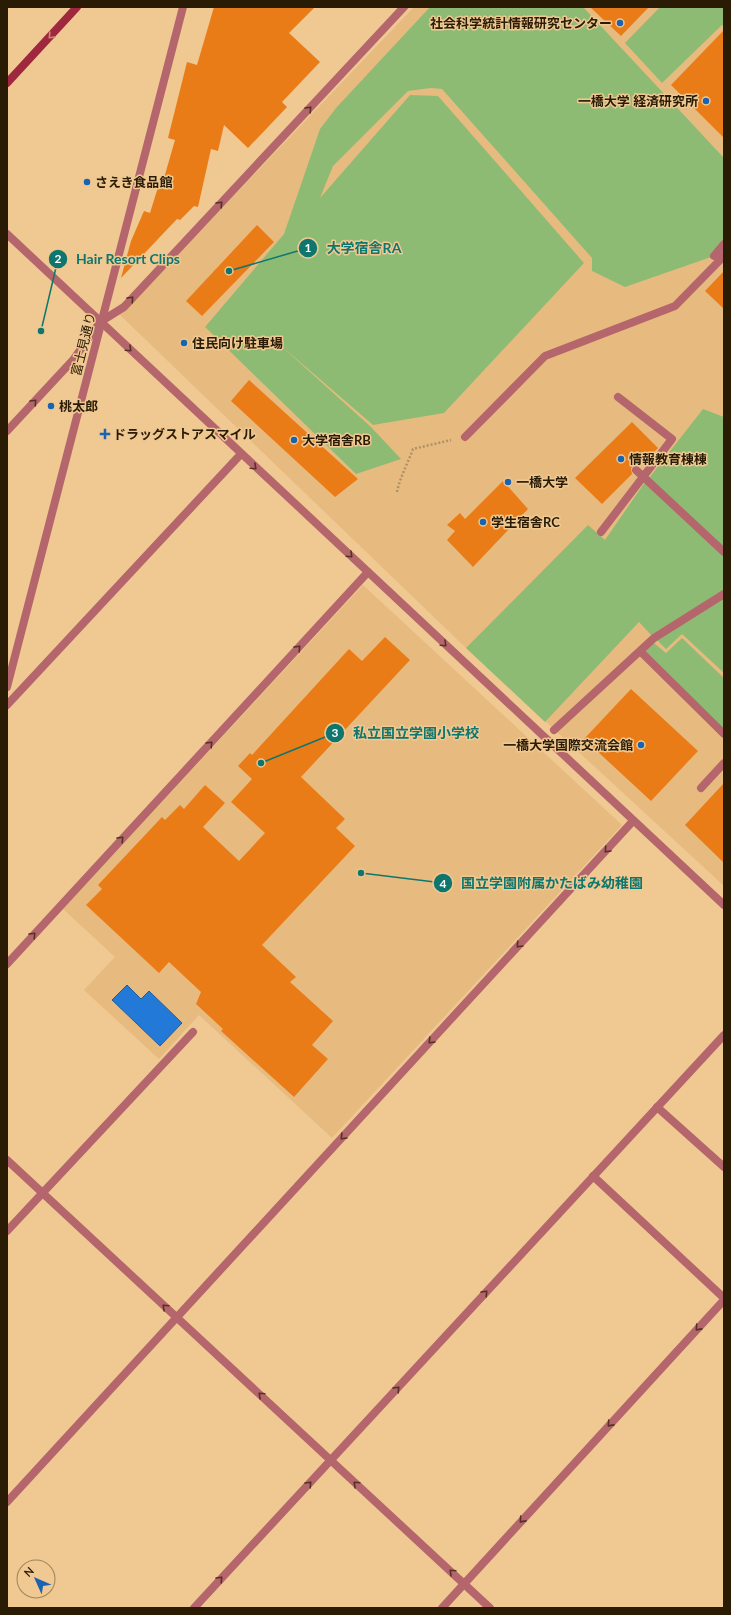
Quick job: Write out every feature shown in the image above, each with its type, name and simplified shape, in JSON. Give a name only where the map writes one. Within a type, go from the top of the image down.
[{"type":"main road","points":[[7,83],[77,7]]},
{"type":"street","name":"富士見通り","points":[[7,687],[100,322],[183,7]]},
{"type":"street","points":[[7,431],[73,360],[100,322],[124,306],[404,7]]},
{"type":"street","points":[[7,234],[724,905]]},
{"type":"street","points":[[714,256],[724,244]]},
{"type":"street","points":[[465,437],[545,356],[675,306],[724,256]]},
{"type":"street","points":[[601,532],[672,439],[618,397]]},
{"type":"street","points":[[7,705],[241,454]]},
{"type":"street","points":[[636,470],[724,552]]},
{"type":"street","points":[[7,964],[368,572]]},
{"type":"street","points":[[554,730],[654,638],[724,594]]},
{"type":"street","points":[[640,651],[724,734]]},
{"type":"street","points":[[700,788],[724,763]]},
{"type":"street","points":[[7,1502],[633,821]]},
{"type":"street","points":[[7,1231],[193,1032]]},
{"type":"street","points":[[194,1608],[657,1107],[723,1038]]},
{"type":"street","points":[[657,1107],[724,1167]]},
{"type":"street","points":[[7,1160],[490,1608]]},
{"type":"street","points":[[442,1608],[724,1299],[593,1176]]},
{"type":"path","points":[[398,492],[400,478],[406,470],[413,449],[465,437]]},
{"type":"shaded area","name":"一橋大学","points":[[414,7],[724,7],[724,886],[466,648],[120,315]]},
{"type":"shaded area","points":[[363,585],[622,825],[332,1138],[199,1015],[159,1059],[84,990],[115,957],[63,909]]},
{"type":"green space","points":[[430,7],[583,7],[724,158],[724,244],[714,256],[625,287],[592,271],[592,258],[442,89],[431,88],[408,91],[333,166],[320,198],[410,95],[438,96],[584,263],[444,413],[373,425],[279,344],[371,427],[401,459],[356,474],[205,327],[284,234],[320,129],[336,108]]},
{"type":"green space","points":[[660,7],[724,7],[724,27],[722,25],[662,83],[625,43]]},
{"type":"green space","points":[[703,409],[724,417],[724,548],[649,478]]},
{"type":"green space","points":[[645,482],[724,557],[724,590],[651,635],[639,622],[545,722],[466,648],[588,525],[605,540]]},
{"type":"green space","points":[[724,598],[724,673],[682,634],[666,649],[657,640]]},
{"type":"green space","points":[[682,638],[724,678],[724,729],[644,652],[654,643],[666,653]]},
{"type":"water","points":[[127,985],[141,999],[149,991],[182,1023],[160,1046],[112,1000]]},
{"type":"building","points":[[214,7],[315,7],[289,33],[320,62],[282,102],[287,107],[248,148],[224,125],[218,151],[211,149],[198,207],[194,206],[180,220],[177,219],[121,278],[131,241],[144,211],[150,213],[159,184],[162,185],[175,140],[168,138],[187,62],[197,65]]},
{"type":"building","name":"社会科学統計情報研究センター","points":[[590,7],[649,7],[621,36]]},
{"type":"building","name":"一橋大学 経済研究所","points":[[724,30],[724,138],[671,85]]},
{"type":"building","points":[[257,225],[274,242],[202,316],[186,301]]},
{"type":"building","points":[[724,271],[724,309],[705,291]]},
{"type":"building","name":"大学宿舎RB","points":[[249,380],[358,479],[335,497],[231,401]]},
{"type":"building","name":"情報教育棟棟","points":[[632,422],[658,448],[640,466],[632,466],[632,474],[602,504],[575,478]]},
{"type":"building","name":"学生宿舎RC","points":[[503,481],[528,509],[473,567],[447,540],[455,531],[447,525],[460,513],[465,519]]},
{"type":"building","points":[[385,637],[410,660],[301,777],[345,819],[336,828],[355,846],[262,945],[296,977],[290,982],[333,1021],[312,1045],[328,1059],[294,1097],[221,1031],[223,1029],[196,1004],[201,992],[169,962],[159,973],[86,905],[102,889],[98,885],[162,817],[165,820],[180,805],[184,809],[205,785],[225,803],[203,827],[239,861],[265,833],[231,802],[252,779],[238,766],[250,753],[252,755],[349,649],[362,661]]},
{"type":"building","name":"一橋大学国際交流会館","points":[[631,689],[698,751],[651,801],[584,739]]},
{"type":"building","points":[[724,783],[724,863],[685,825]]},
{"type":"place","name":"社会科学統計情報研究センター","points":[[620,23]]},
{"type":"place","name":"一橋大学 経済研究所","points":[[706,101]]},
{"type":"place","name":"さえき食品館","points":[[87,182]]},
{"type":"place","name":"大学宿舎RA","points":[[229,271]]},
{"type":"place","name":"Hair Resort Clips","points":[[41,331]]},
{"type":"place","name":"住民向け駐車場","points":[[184,343]]},
{"type":"place","name":"桃太郎","points":[[51,406]]},
{"type":"place","name":"ドラッグストアスマイル","points":[[105,434]]},
{"type":"place","name":"大学宿舎RB","points":[[294,440]]},
{"type":"place","name":"情報教育棟棟","points":[[621,459]]},
{"type":"place","name":"一橋大学","points":[[508,482]]},
{"type":"place","name":"学生宿舎RC","points":[[483,522]]},
{"type":"place","name":"一橋大学国際交流会館","points":[[641,745]]},
{"type":"place","name":"私立国立学園小学校","points":[[261,763]]},
{"type":"place","name":"国立学園附属かたばみ幼稚園","points":[[361,873]]}]
